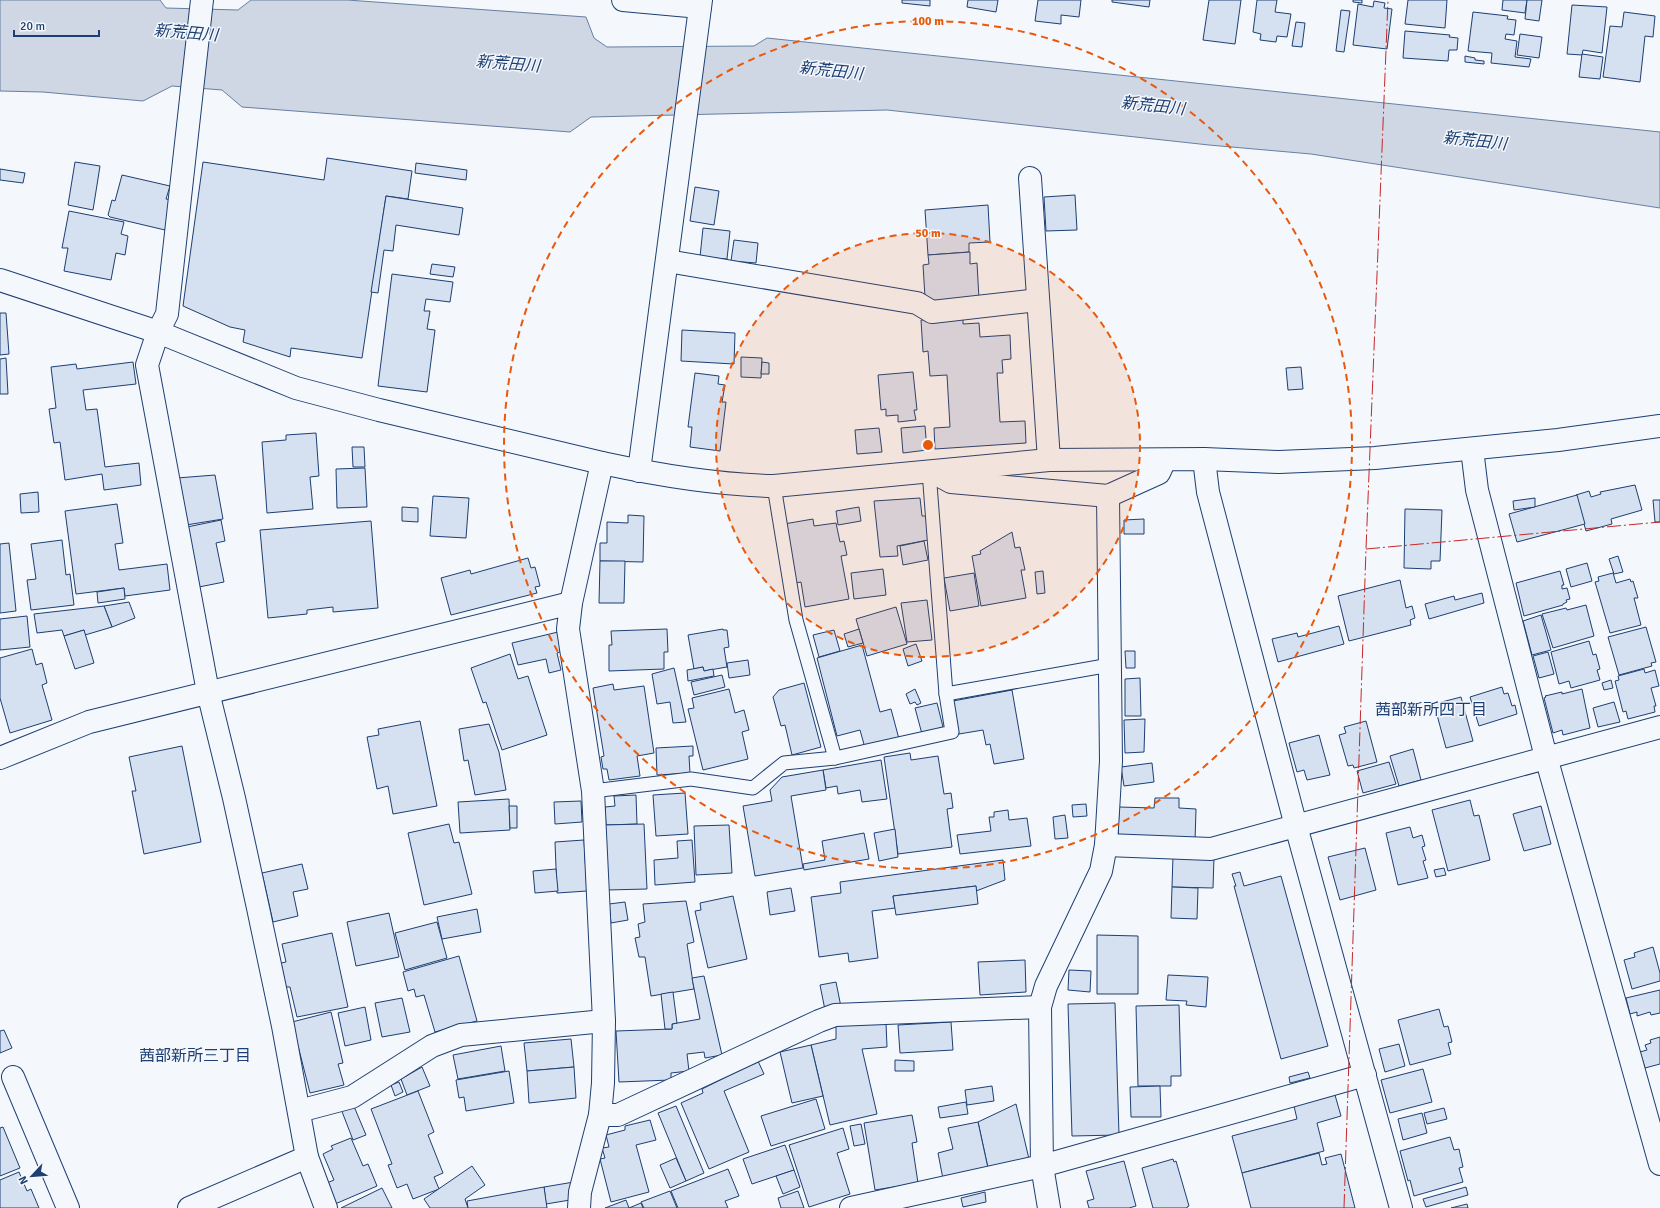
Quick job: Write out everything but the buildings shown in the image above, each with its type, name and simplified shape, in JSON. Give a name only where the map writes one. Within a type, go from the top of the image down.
[{"type":"street","points":[[202,0],[167,314],[158,332],[147,365],[208,692],[236,805],[260,916],[283,1026],[307,1157],[326,1208]]},
{"type":"street","points":[[623,0],[700,10],[639,471]]},
{"type":"street","points":[[1030,178],[1049,460]]},
{"type":"street","points":[[667,261],[917,303],[932,312],[1038,300]]},
{"type":"street","points":[[0,280],[158,332],[296,388],[378,410],[602,463],[639,471],[748,486],[774,486],[1049,460],[1204,459],[1279,462],[1375,458],[1558,440],[1660,426]]},
{"type":"street","points":[[1472,449],[1477,490],[1546,757],[1660,1164]]},
{"type":"street","points":[[1204,459],[1208,492],[1296,826],[1366,1075],[1401,1208]]},
{"type":"street","points":[[929,471],[952,482],[1108,496],[1159,473],[1164,460]]},
{"type":"street","points":[[579,1208],[580,1192],[600,1115],[603,1083],[604,1021],[593,791],[568,629],[571,603],[602,463]]},
{"type":"street","points":[[1049,1208],[1042,1166],[1040,1007],[1046,986],[1101,871],[1106,845],[1111,761],[1108,496]]},
{"type":"street","points":[[0,758],[89,722],[571,603]]},
{"type":"street","points":[[1106,845],[1211,849],[1660,726]]},
{"type":"street","points":[[600,1115],[618,1115],[835,1015],[1040,1007]]},
{"type":"street","points":[[298,1111],[352,1097],[432,1046],[461,1035],[604,1021]]},
{"type":"street","points":[[851,1208],[1042,1166],[1366,1075]]},
{"type":"street","points":[[13,1077],[68,1208]]},
{"type":"street","points":[[189,1208],[307,1157]]},
{"type":"lane","points":[[593,791],[691,780],[753,788],[784,763],[835,758],[952,732],[946,694],[929,471]]},
{"type":"lane","points":[[774,486],[796,620],[835,758]]},
{"type":"lane","points":[[946,694],[1110,665]]},
{"type":"water","name":"新荒田川","points":[[0,0],[160,0],[166,8],[238,10],[251,0],[347,0],[586,17],[594,38],[607,47],[754,46],[767,38],[1660,132],[1660,208],[1311,154],[1209,145],[887,110],[591,117],[570,132],[242,107],[222,90],[172,86],[143,101],[43,92],[0,91]]},
{"type":"power","points":[[1344,1208],[1366,549],[1388,0]]},
{"type":"power","points":[[1366,549],[1660,522]]},
{"type":"district","name":"茜部新所四丁目","points":[[1431,709]]},
{"type":"district","name":"茜部新所三丁目","points":[[195,1055]]}]
